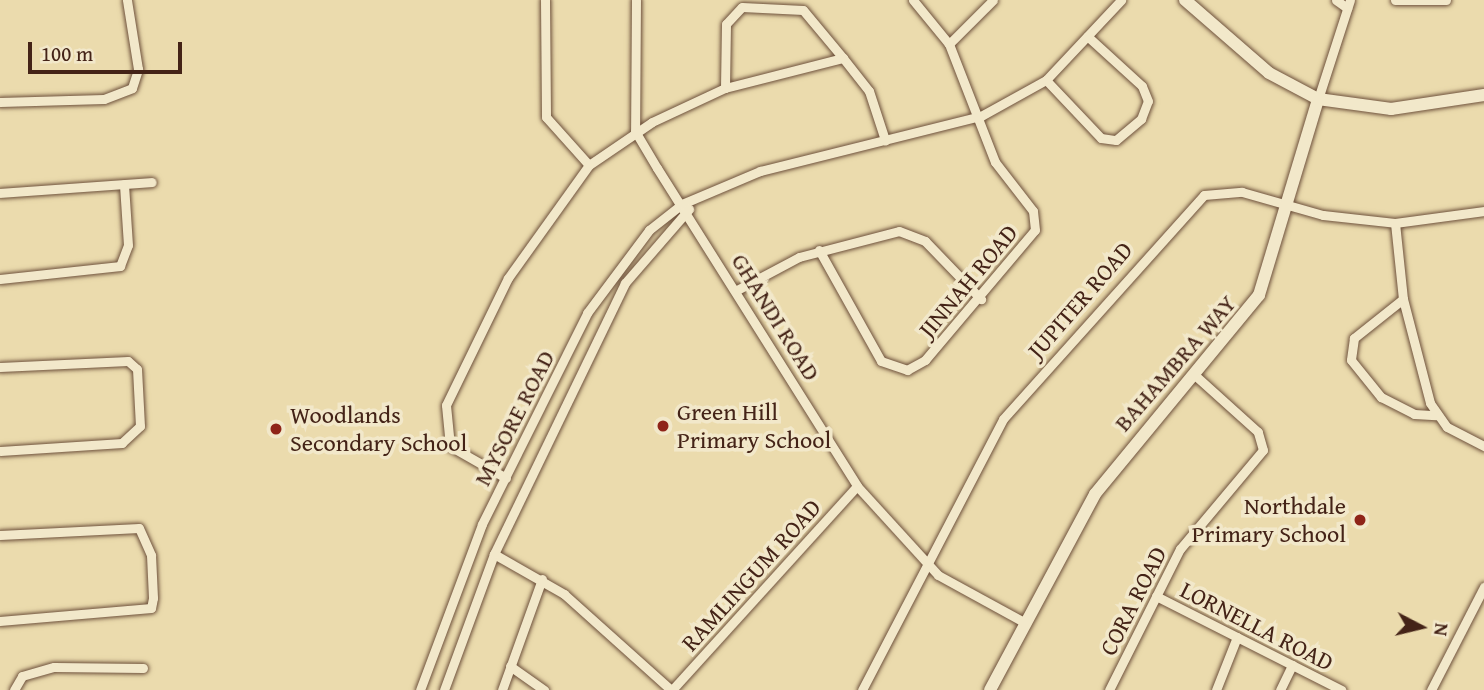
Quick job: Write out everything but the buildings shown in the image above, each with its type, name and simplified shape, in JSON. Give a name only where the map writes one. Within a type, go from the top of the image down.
[{"type":"street","points":[[0,102],[104,99],[136,82],[127,0]]},
{"type":"street","points":[[545,0],[546,117],[589,165]]},
{"type":"street","points":[[635,131],[636,0]]},
{"type":"street","name":"JINNAH ROAD","points":[[819,250],[868,342],[893,369],[925,360],[1031,240],[1036,222],[1000,174],[981,116],[949,44],[913,0]]},
{"type":"street","points":[[949,44],[993,0]]},
{"type":"street","name":"MYSORE ROAD","points":[[420,690],[458,579],[506,478],[605,282],[633,246],[695,200],[760,171],[981,116],[1046,80],[1121,0]]},
{"type":"street","points":[[1185,0],[1269,73],[1318,99],[1391,109],[1484,94]]},
{"type":"street","points":[[1336,0],[1348,4]]},
{"type":"street","points":[[1395,0],[1446,0]]},
{"type":"street","name":"BAHAMBRA WAY","points":[[990,690],[1024,622],[1111,471],[1197,377],[1259,295],[1348,4]]},
{"type":"street","points":[[725,88],[726,23],[742,7],[803,10],[869,91],[885,140]]},
{"type":"street","points":[[1046,80],[1101,138],[1116,140],[1142,119],[1148,101],[1142,86],[1087,36]]},
{"type":"street","points":[[506,478],[450,446],[446,405],[508,278],[589,165],[635,131],[725,88],[843,58]]},
{"type":"street","name":"GHANDI ROAD","points":[[635,131],[737,290],[857,486],[925,562],[958,588],[1024,622]]},
{"type":"street","points":[[0,193],[152,182]]},
{"type":"street","points":[[0,279],[120,266],[128,245],[124,184]]},
{"type":"street","name":"JUPITER ROAD","points":[[862,690],[925,562],[1003,419],[1193,203],[1227,190],[1286,206],[1395,223],[1484,211]]},
{"type":"street","name":"MYSORE ROAD","points":[[444,690],[494,554],[625,283],[685,208]]},
{"type":"street","points":[[1395,223],[1403,299],[1436,415]]},
{"type":"street","points":[[737,290],[819,250],[908,232],[981,299]]},
{"type":"street","points":[[1403,299],[1354,338],[1351,360],[1381,397],[1414,414],[1436,415],[1484,446]]},
{"type":"street","points":[[0,367],[128,361],[137,369],[140,426],[122,443],[0,451]]},
{"type":"street","name":"CORA ROAD","points":[[1109,690],[1181,549],[1263,450],[1258,432],[1197,377]]},
{"type":"street","name":"RAMLINGUM ROAD","points":[[672,690],[857,486]]},
{"type":"street","points":[[0,535],[139,528],[151,555],[153,598],[152,608],[0,621]]},
{"type":"street","points":[[494,554],[541,579],[672,690]]},
{"type":"street","points":[[502,690],[541,579]]},
{"type":"street","points":[[1431,690],[1484,587]]},
{"type":"street","name":"LORNELLA ROAD","points":[[1156,596],[1341,690]]},
{"type":"street","points":[[1216,690],[1237,637]]},
{"type":"street","points":[[1280,690],[1292,665]]},
{"type":"street","points":[[510,666],[544,690]]},
{"type":"street","points":[[14,690],[22,676],[54,667],[143,668]]},
{"type":"place","name":"Green Hill Primary School","points":[[663,426]]},
{"type":"place","name":"Woodlands Secondary School","points":[[276,429]]},
{"type":"place","name":"Northdale Primary School","points":[[1360,520]]}]
